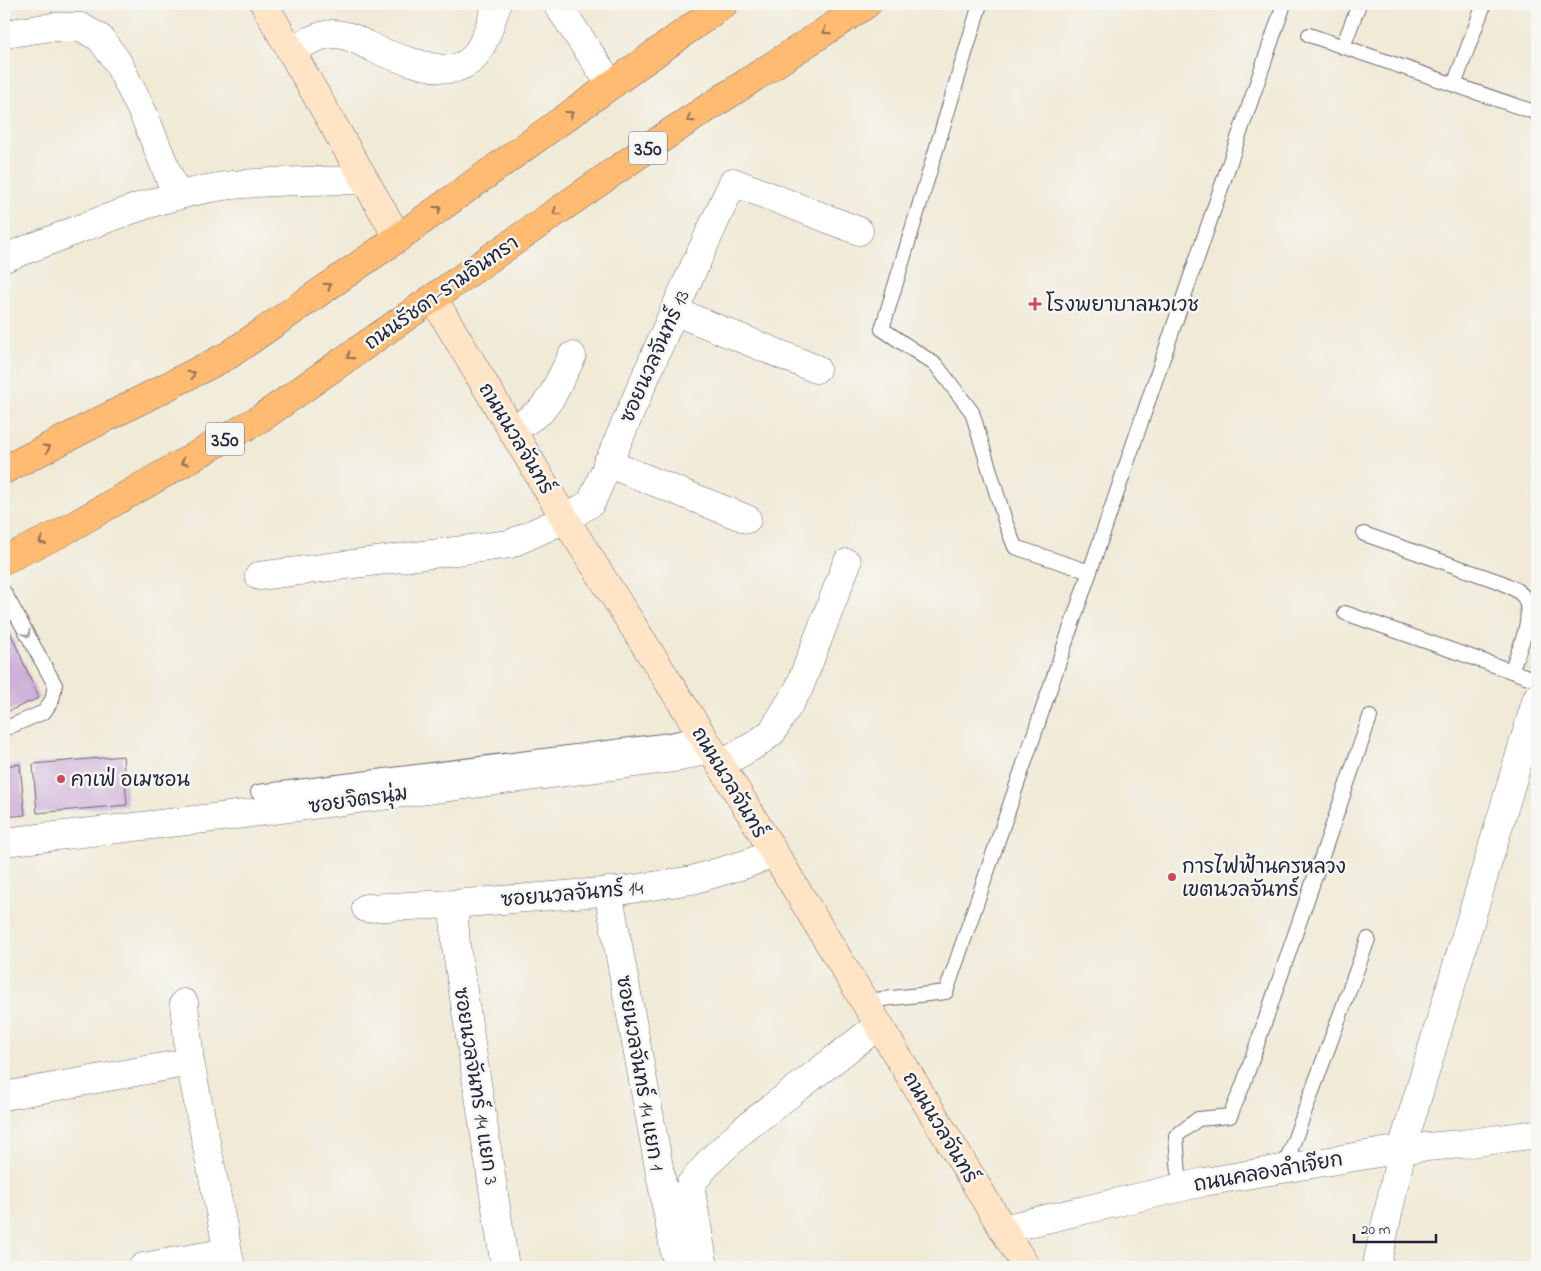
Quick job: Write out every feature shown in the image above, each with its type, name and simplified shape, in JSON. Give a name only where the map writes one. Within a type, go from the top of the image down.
[{"type":"main road","points":[[264,4],[398,238]]},
{"type":"main road","points":[[4,470],[229,355],[398,238],[724,4]]},
{"type":"main road","name":"ถนนรัชดา-รามอินทรา","points":[[4,560],[58,534],[261,418],[671,132],[867,4]]},
{"type":"main road","name":"ถนนนวลจันทร์","points":[[433,298],[565,519],[710,749],[1026,1267]]},
{"type":"street","points":[[290,50],[326,34],[342,35],[358,39],[373,48],[422,65],[450,69],[461,66],[473,58],[482,45],[497,4]]},
{"type":"street","points":[[558,4],[611,85]]},
{"type":"street","points":[[4,34],[52,26],[80,27],[100,38],[117,61],[140,108],[177,196]]},
{"type":"street","points":[[4,258],[129,211],[177,196],[224,186],[278,182],[365,180]]},
{"type":"street","name":"ซอยนวลจันทร์ 13","points":[[259,576],[510,544],[565,519],[591,503],[674,311],[733,182],[859,231]]},
{"type":"street","points":[[674,311],[816,369]]},
{"type":"street","points":[[512,431],[541,412],[552,396],[572,356]]},
{"type":"street","points":[[607,463],[747,519]]},
{"type":"street","name":"ซอยจิตรนุ่ม","points":[[4,842],[221,818],[680,757],[710,749],[758,743],[772,732],[799,688],[847,563]]},
{"type":"street","points":[[1377,1264],[1402,1149],[1537,698]]},
{"type":"street","name":"ซอยนวลจันทร์ 14","points":[[366,908],[453,904],[626,890],[692,880],[746,864],[774,853]]},
{"type":"street","name":"ซอยนวลจันทร์ 14 แยก 1","points":[[608,891],[674,1254]]},
{"type":"street","name":"ซอยนวลจันทร์ 14 แยก 3","points":[[453,904],[456,945],[505,1267]]},
{"type":"street","points":[[143,1267],[229,1259],[190,1062],[184,1003]]},
{"type":"street","points":[[704,1267],[690,1185],[710,1161],[744,1130],[879,1025]]},
{"type":"street","points":[[4,1096],[190,1062]]},
{"type":"street","name":"ถนนคลองลำเจียก","points":[[1003,1229],[1180,1187],[1284,1168],[1402,1149],[1462,1144],[1537,1134]]},
{"type":"lane","points":[[980,4],[882,329],[936,365],[972,412],[1006,524],[1015,547],[1090,572]]},
{"type":"lane","points":[[865,1001],[946,992],[1284,4]]},
{"type":"lane","points":[[1343,47],[1358,4]]},
{"type":"lane","points":[[1454,85],[1484,4]]},
{"type":"lane","points":[[1309,35],[1537,113]]},
{"type":"lane","points":[[1364,534],[1503,583],[1518,591],[1524,599],[1527,624],[1510,671]]},
{"type":"lane","points":[[4,592],[55,685],[52,700],[44,712],[4,729]]},
{"type":"lane","points":[[1345,613],[1537,680]]},
{"type":"lane","points":[[1180,1187],[1176,1136],[1198,1119],[1230,1116],[1243,1085],[1370,717]]},
{"type":"lane","points":[[258,792],[670,740],[710,749]]},
{"type":"lane","points":[[1284,1168],[1368,939]]},
{"type":"building","points":[[4,618],[39,698],[4,713]]},
{"type":"building","points":[[123,756],[127,805],[37,813],[33,764]]},
{"type":"building","points":[[20,764],[25,815],[4,817],[4,766]]},
{"type":"place","name":"โรงพยาบาลนวเวช","points":[[1035,304]]},
{"type":"place","name":"คาเฟ่ อเมซอน","points":[[61,779]]},
{"type":"place","name":"การไฟฟ้านครหลวง เขตนวลจันทร์","points":[[1172,877]]}]
